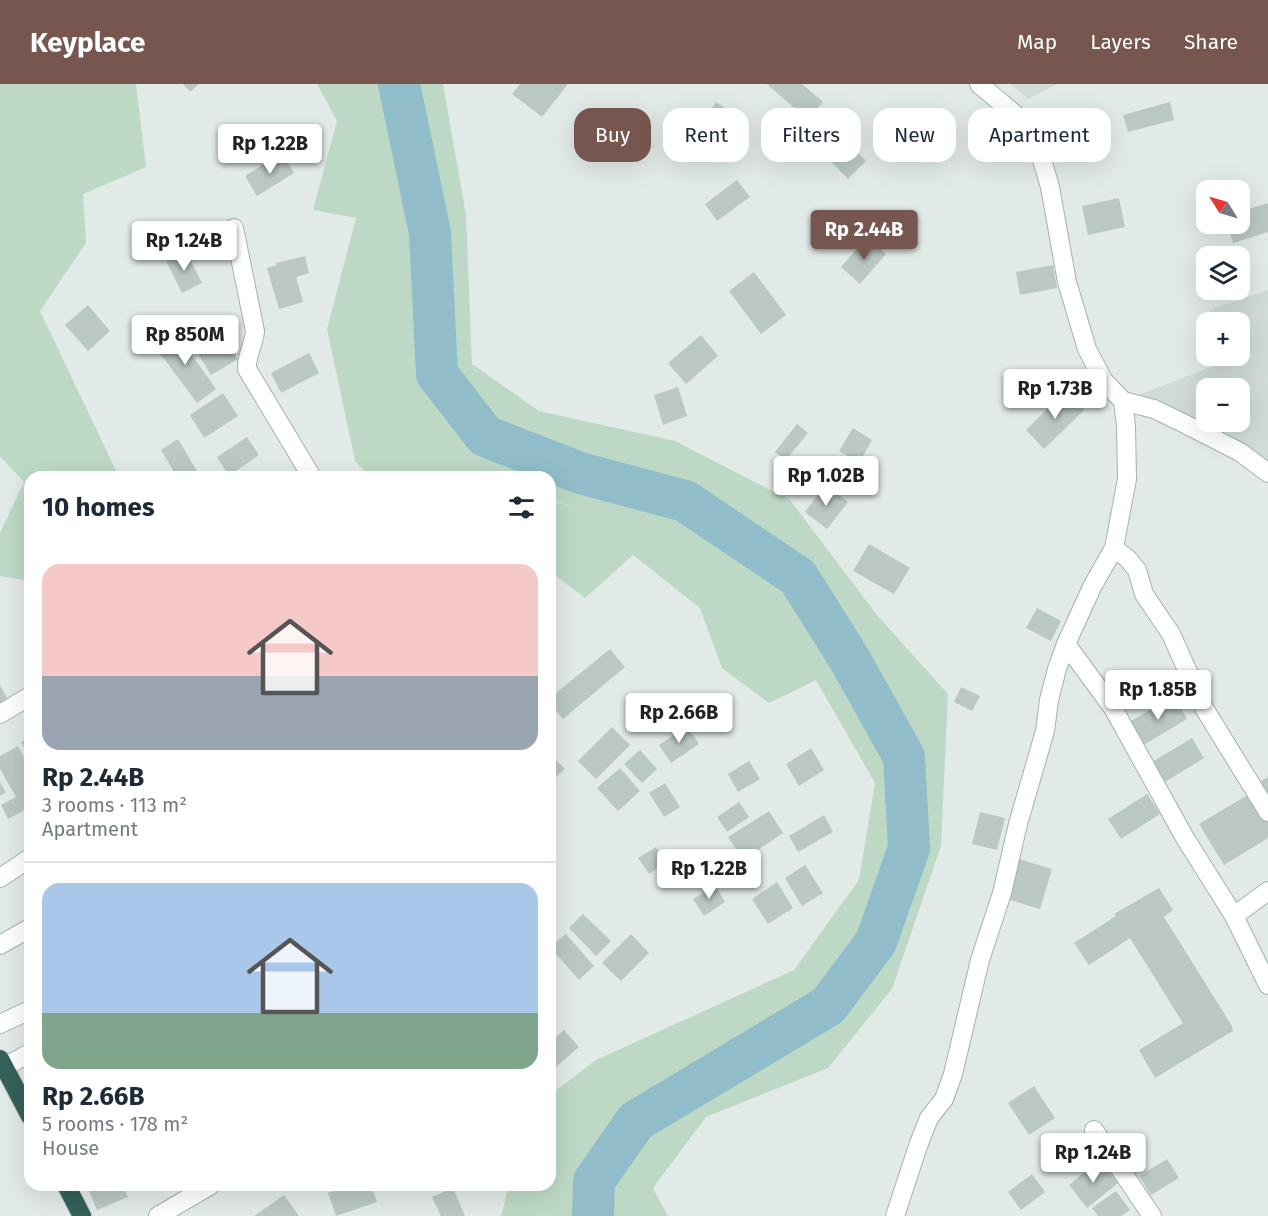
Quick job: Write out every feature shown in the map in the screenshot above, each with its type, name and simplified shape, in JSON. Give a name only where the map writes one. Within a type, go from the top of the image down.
[{"type":"highway","points":[[2,1063],[24,1105]]},
{"type":"highway","points":[[69,1191],[82,1216]]},
{"type":"street","points":[[979,84],[1017,116],[1038,146],[1050,187],[1067,282],[1087,349],[1103,380],[1123,401],[1154,409],[1183,423],[1240,452],[1268,473]]},
{"type":"street","points":[[234,228],[255,331],[254,341],[246,360],[247,369],[308,471]]},
{"type":"street","points":[[895,1216],[922,1137],[930,1118],[944,1099],[953,1074],[980,960],[1002,893],[1018,824],[1045,731],[1049,700],[1066,644],[1092,587],[1114,548],[1127,479],[1123,401]]},
{"type":"street","points":[[1114,548],[1137,570],[1144,594],[1171,634],[1204,708],[1268,812]]},
{"type":"street","points":[[1066,644],[1113,708],[1185,838],[1234,916],[1268,985]]},
{"type":"street","points":[[0,714],[24,700]]},
{"type":"street","points":[[0,878],[24,862]]},
{"type":"street","points":[[1234,916],[1268,891]]},
{"type":"street","points":[[0,945],[24,931]]},
{"type":"street","points":[[0,1024],[24,1013]]},
{"type":"street","points":[[2,1063],[24,1055]]},
{"type":"street","points":[[1094,1130],[1152,1216]]},
{"type":"street","points":[[158,1216],[201,1191]]},
{"type":"shaded area","points":[[1011,84],[1057,84],[1028,99]]},
{"type":"shaded area","points":[[1268,290],[1268,473],[1123,401],[1213,366],[1250,366],[1250,312],[1210,312],[1209,310],[1238,300],[1250,300],[1250,296]]},
{"type":"green space","points":[[0,84],[136,84],[146,167],[83,194],[86,243],[40,311],[116,471],[24,471],[24,482],[0,456]]},
{"type":"green space","points":[[317,84],[443,84],[466,215],[472,364],[539,411],[675,441],[790,500],[877,615],[948,694],[941,846],[892,989],[828,1068],[706,1117],[653,1188],[668,1216],[501,1216],[507,1191],[556,1191],[556,1090],[596,1060],[794,970],[859,880],[875,783],[816,680],[769,703],[722,668],[700,608],[633,555],[585,598],[556,576],[556,502],[577,507],[556,501],[556,471],[364,471],[355,461],[327,329],[356,218],[313,210],[337,121]]},
{"type":"green space","points":[[24,482],[24,580],[0,576],[0,533]]},
{"type":"building","points":[[183,84],[199,84],[190,92]]},
{"type":"building","points":[[520,84],[568,84],[542,117],[512,94]]},
{"type":"building","points":[[767,84],[802,84],[823,102],[818,108],[794,108]]},
{"type":"building","points":[[716,102],[725,108],[712,108]]},
{"type":"building","points":[[1170,102],[1174,120],[1128,132],[1123,115]]},
{"type":"building","points":[[282,153],[294,173],[257,196],[245,176]]},
{"type":"building","points":[[861,156],[866,161],[848,179],[831,162],[861,162]]},
{"type":"building","points":[[737,180],[750,197],[717,221],[705,204]]},
{"type":"building","points":[[1119,198],[1125,227],[1088,235],[1082,206]]},
{"type":"building","points":[[1268,203],[1268,232],[1233,243],[1230,234],[1250,234],[1250,209]]},
{"type":"building","points":[[867,237],[886,254],[860,284],[841,267]]},
{"type":"building","points":[[186,251],[202,283],[182,293],[166,261]]},
{"type":"building","points":[[305,256],[309,273],[296,277],[303,302],[279,309],[267,268],[277,265],[276,263]]},
{"type":"building","points":[[1053,265],[1057,288],[1020,295],[1016,272]]},
{"type":"building","points":[[754,272],[786,315],[761,334],[729,291]]},
{"type":"building","points":[[88,305],[110,331],[88,351],[65,325]]},
{"type":"building","points":[[174,330],[216,389],[197,403],[153,344]]},
{"type":"building","points":[[221,331],[238,359],[211,375],[194,347]]},
{"type":"building","points":[[701,335],[718,356],[686,384],[668,363]]},
{"type":"building","points":[[309,353],[319,373],[281,393],[271,373]]},
{"type":"building","points":[[678,387],[687,416],[663,425],[654,395]]},
{"type":"building","points":[[1065,391],[1084,410],[1044,449],[1026,430]]},
{"type":"building","points":[[223,393],[238,416],[204,438],[190,415]]},
{"type":"building","points":[[797,424],[808,433],[786,460],[775,452]]},
{"type":"building","points":[[853,428],[872,440],[859,463],[839,451]]},
{"type":"building","points":[[247,437],[259,455],[236,471],[226,471],[217,457]]},
{"type":"building","points":[[178,439],[197,471],[173,471],[161,450]]},
{"type":"building","points":[[825,485],[848,502],[827,529],[805,512]]},
{"type":"building","points":[[869,544],[910,568],[894,594],[853,571]]},
{"type":"building","points":[[1037,608],[1061,621],[1051,641],[1026,628]]},
{"type":"building","points":[[610,649],[625,667],[563,719],[556,711],[556,693]]},
{"type":"building","points":[[0,685],[9,702],[0,707]]},
{"type":"building","points":[[961,687],[980,696],[972,711],[954,702]]},
{"type":"building","points":[[663,694],[678,711],[659,727],[645,710]]},
{"type":"building","points":[[1174,696],[1187,719],[1142,746],[1129,722]]},
{"type":"building","points":[[687,726],[699,744],[671,763],[659,745]]},
{"type":"building","points":[[612,727],[630,745],[596,779],[578,761]]},
{"type":"building","points":[[1192,738],[1204,758],[1165,782],[1152,762]]},
{"type":"building","points":[[18,746],[24,758],[24,810],[8,819],[1,805],[16,797],[0,769],[0,756]]},
{"type":"building","points":[[811,748],[824,770],[799,786],[786,764]]},
{"type":"building","points":[[640,750],[657,769],[642,783],[624,764]]},
{"type":"building","points":[[556,760],[565,769],[556,777]]},
{"type":"building","points":[[749,761],[760,779],[738,792],[728,774]]},
{"type":"building","points":[[620,768],[640,791],[618,811],[597,788]]},
{"type":"building","points":[[1268,777],[1268,799],[1258,783]]},
{"type":"building","points":[[0,782],[6,792],[0,796]]},
{"type":"building","points":[[665,783],[680,807],[664,817],[649,793]]},
{"type":"building","points":[[1253,792],[1268,817],[1268,838],[1224,865],[1199,824]]},
{"type":"building","points":[[1147,794],[1160,814],[1121,839],[1108,819]]},
{"type":"building","points":[[739,802],[749,817],[727,832],[717,817]]},
{"type":"building","points":[[769,811],[783,833],[743,860],[728,837]]},
{"type":"building","points":[[980,812],[1005,818],[997,850],[972,844]]},
{"type":"building","points":[[824,815],[833,832],[798,852],[789,836]]},
{"type":"building","points":[[656,847],[666,862],[649,874],[638,858]]},
{"type":"building","points":[[1019,859],[1052,869],[1040,909],[1007,899]]},
{"type":"building","points":[[805,865],[823,893],[802,906],[785,878]]},
{"type":"building","points":[[777,882],[793,908],[768,924],[752,899]]},
{"type":"building","points":[[715,885],[725,902],[704,916],[693,899]]},
{"type":"building","points":[[1159,888],[1173,910],[1164,917],[1233,1031],[1155,1078],[1139,1050],[1183,1023],[1130,938],[1089,965],[1074,943],[1116,916],[1114,914]]},
{"type":"building","points":[[583,914],[611,941],[596,956],[569,928]]},
{"type":"building","points":[[566,934],[594,966],[579,980],[556,954],[556,942]]},
{"type":"building","points":[[631,934],[649,953],[621,981],[602,963]]},
{"type":"building","points":[[564,1030],[579,1047],[556,1067],[556,1037]]},
{"type":"building","points":[[1034,1086],[1055,1118],[1029,1135],[1008,1103]]},
{"type":"building","points":[[1167,1159],[1179,1178],[1151,1195],[1139,1176]]},
{"type":"building","points":[[1099,1160],[1118,1183],[1087,1208],[1069,1185]]},
{"type":"building","points":[[1032,1174],[1045,1192],[1021,1210],[1008,1192]]},
{"type":"building","points":[[89,1191],[126,1191],[128,1197],[97,1210]]},
{"type":"building","points":[[373,1191],[377,1202],[336,1216],[328,1193]]},
{"type":"building","points":[[446,1191],[454,1191],[465,1216],[441,1216],[432,1197]]},
{"type":"building","points":[[1116,1191],[1130,1210],[1121,1216],[1098,1216],[1092,1208]]},
{"type":"building","points":[[284,1195],[299,1216],[254,1216]]},
{"type":"waterway","points":[[399,84],[430,233],[437,374],[485,436],[580,473],[685,501],[798,577],[850,660],[904,757],[909,848],[876,942],[828,1006],[636,1121],[594,1181],[593,1216]]}]
